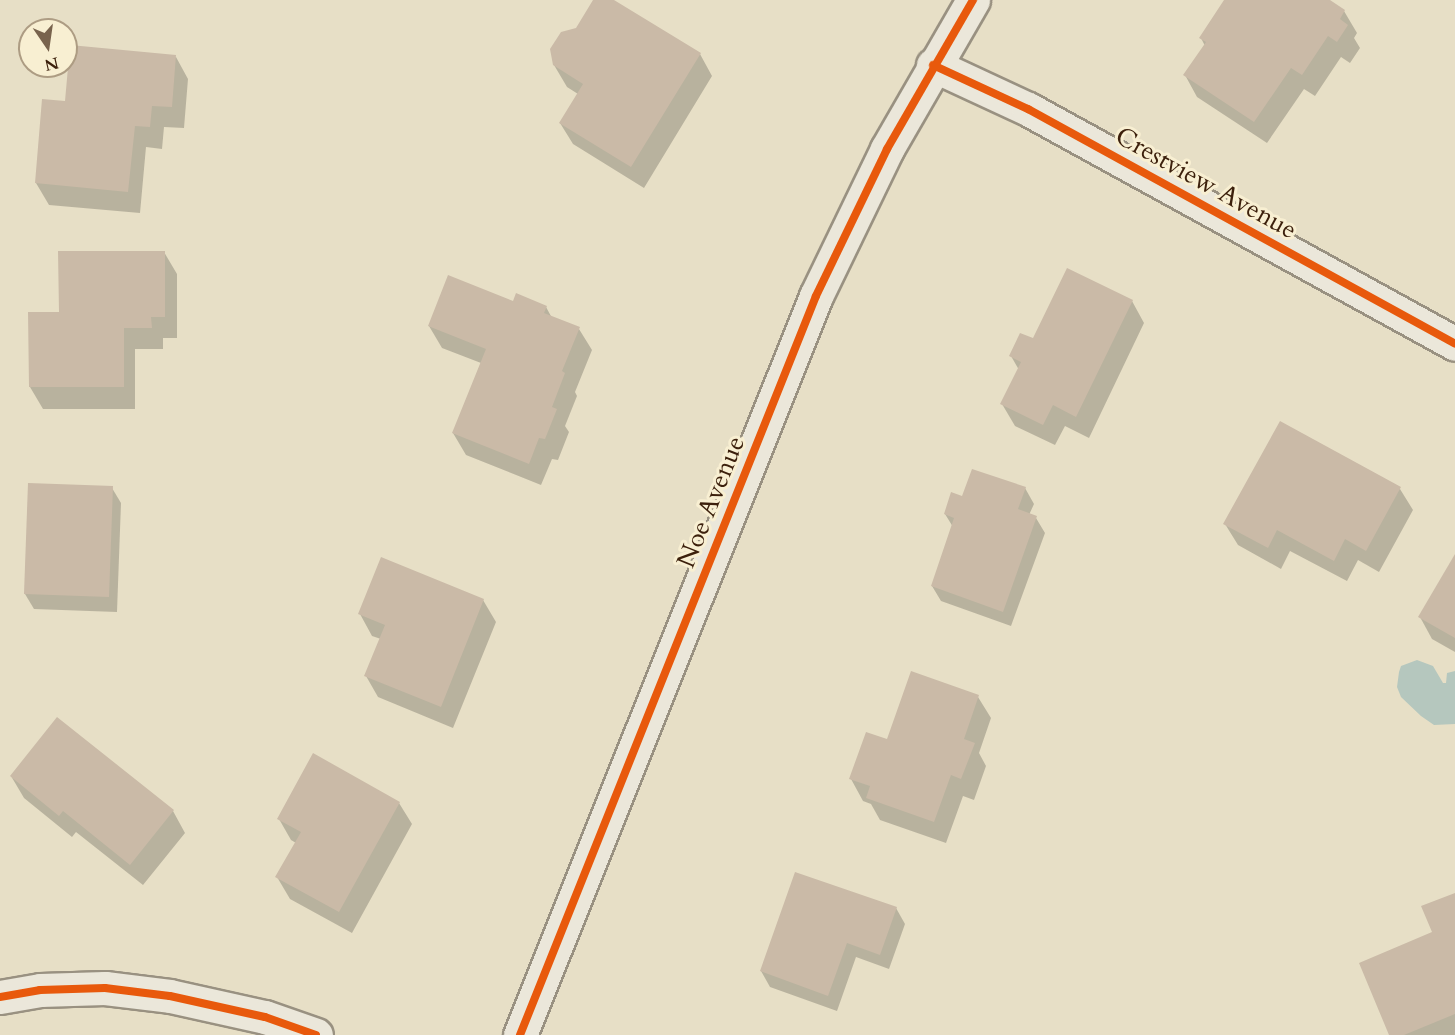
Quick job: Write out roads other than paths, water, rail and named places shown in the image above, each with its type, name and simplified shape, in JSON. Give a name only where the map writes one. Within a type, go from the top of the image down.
[{"type":"street","name":"Noe Avenue","points":[[520,1035],[816,296],[887,149],[933,65],[974,0]]},
{"type":"street","name":"Crestview Avenue","points":[[933,65],[1028,109],[1455,345]]},
{"type":"street","points":[[0,997],[40,990],[105,988],[170,996],[254,1015],[316,1035]]}]
